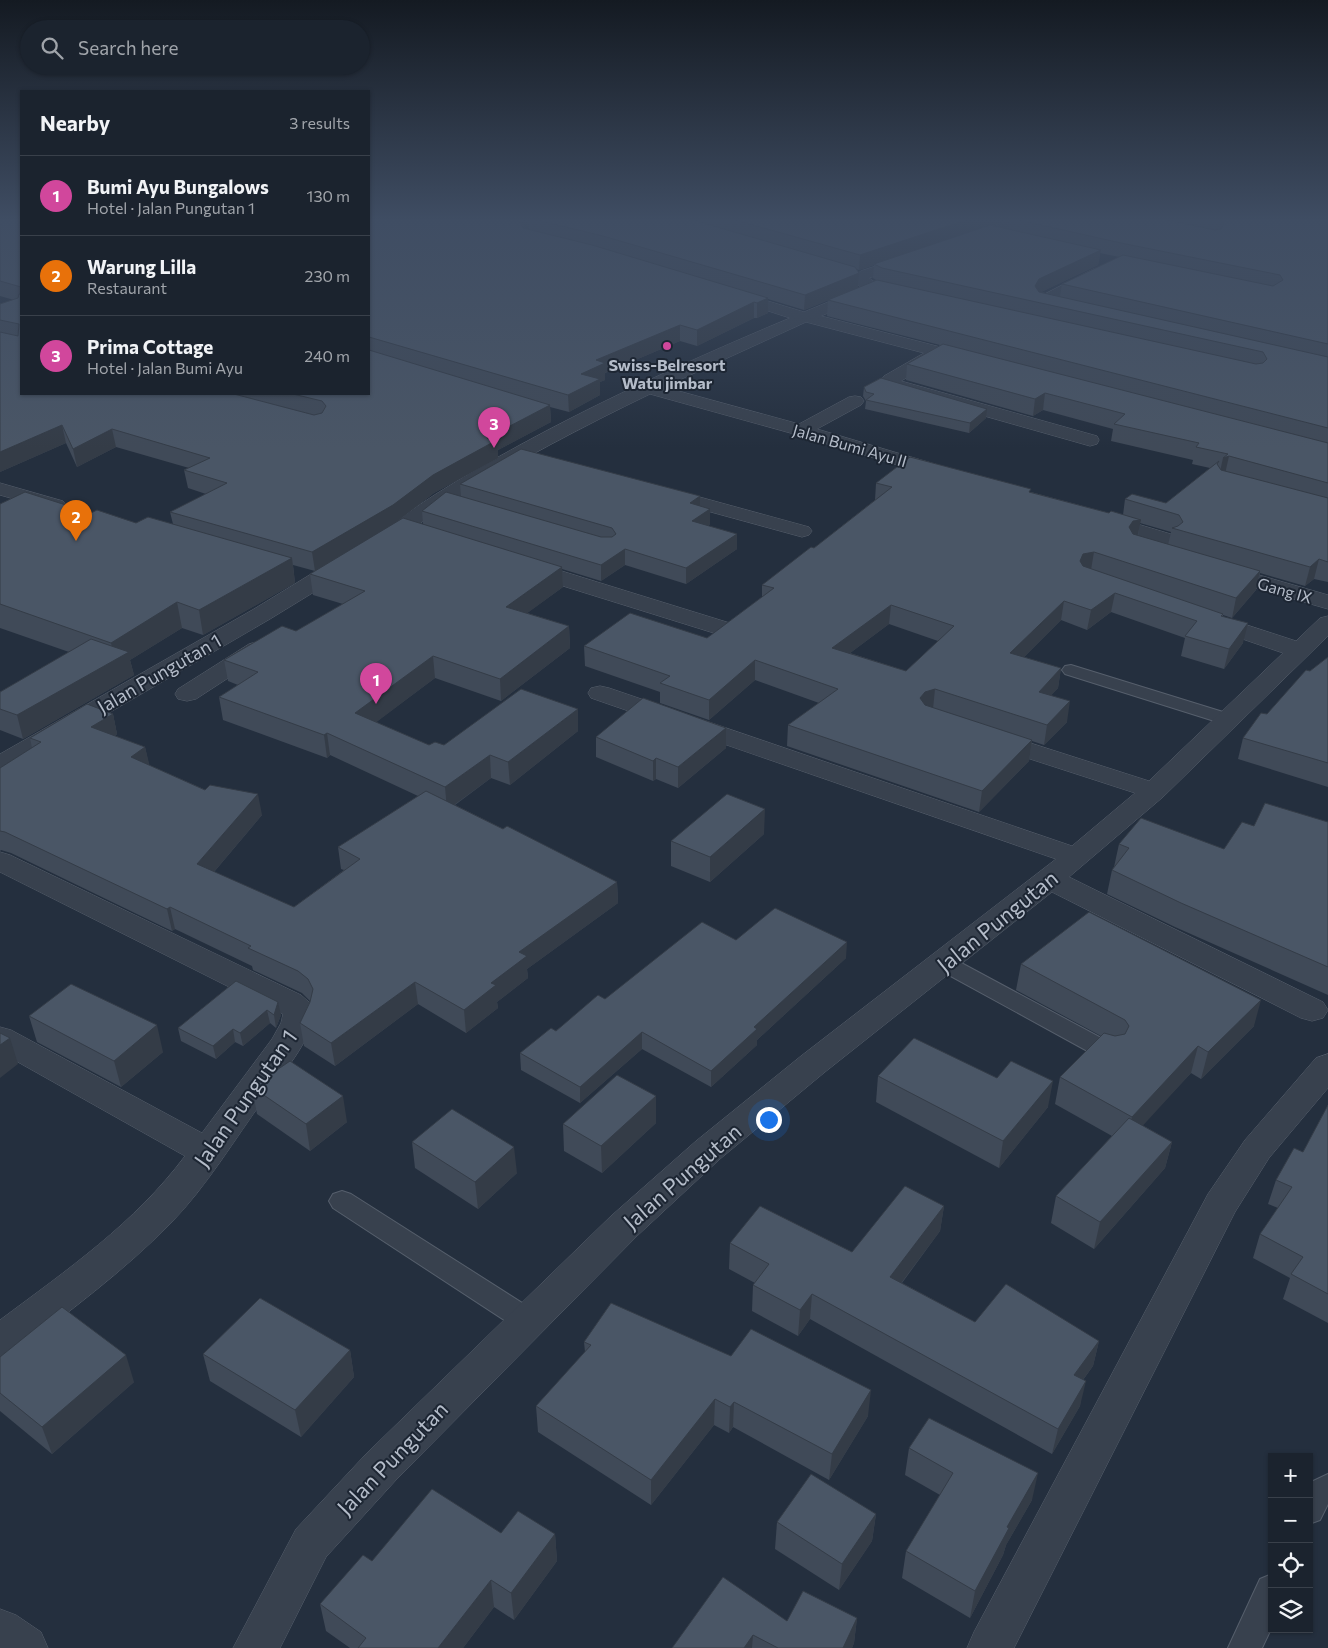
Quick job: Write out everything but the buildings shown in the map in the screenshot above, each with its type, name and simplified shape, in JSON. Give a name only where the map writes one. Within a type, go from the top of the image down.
[{"type":"street","points":[[733,295],[986,364]]},
{"type":"street","name":"Jalan Pungutan 1","points":[[0,765],[262,614],[360,554],[412,532],[442,499],[525,452],[646,388],[805,316],[839,295]]},
{"type":"street","points":[[1054,295],[1042,301],[1086,313]]},
{"type":"street","points":[[939,352],[890,380],[888,383],[1090,440]]},
{"type":"street","name":"Jalan Bumi Ayu II","points":[[646,388],[801,430],[961,478]]},
{"type":"street","points":[[801,430],[855,401]]},
{"type":"street","points":[[552,414],[580,422]]},
{"type":"street","points":[[525,452],[552,460]]},
{"type":"street","points":[[644,488],[802,531]]},
{"type":"street","points":[[0,489],[77,511]]},
{"type":"street","points":[[1083,514],[1169,548],[1097,535]]},
{"type":"street","points":[[507,561],[725,629]]},
{"type":"street","name":"Gang IX","points":[[1199,564],[1328,602]]},
{"type":"street","points":[[288,572],[317,580]]},
{"type":"street","points":[[187,694],[261,647],[266,640],[268,631],[262,614]]},
{"type":"street","points":[[1191,614],[1301,651]]},
{"type":"street","name":"Jalan Pungutan","points":[[256,1648],[311,1543],[380,1467],[624,1226],[708,1150],[813,1064],[944,964],[1050,879],[1154,791],[1230,720],[1328,623]]},
{"type":"street","points":[[600,693],[1076,857]]},
{"type":"street","points":[[969,731],[1154,791]]},
{"type":"street","name":"Jalan Pungutan 1","points":[[0,861],[290,1003],[299,1011],[297,1023],[285,1045],[207,1152],[159,1212],[116,1252],[0,1342]]},
{"type":"street","points":[[1050,879],[1312,1010]]},
{"type":"street","points":[[0,1038],[207,1152]]},
{"type":"street","points":[[990,1648],[1221,1204],[1257,1149],[1328,1066]]},
{"type":"street","points":[[0,1631],[25,1648]]},
{"type":"lane","points":[[442,499],[464,505]]},
{"type":"lane","points":[[1071,670],[1230,720]]},
{"type":"lane","points":[[944,964],[1110,1053]]},
{"type":"lane","points":[[342,1201],[528,1321]]},
{"type":"lane","points":[[1313,1501],[1316,1495],[1328,1488]]},
{"type":"lane","points":[[1245,1648],[1268,1599]]},
{"type":"place","name":"Swiss-Belresort Watu jimbar","points":[[667,346]]},
{"type":"place","name":"Prima Cottage","points":[[494,448]]},
{"type":"place","name":"Warung Lilla","points":[[76,541]]},
{"type":"place","name":"Bumi Ayu Bungalows","points":[[376,704]]}]
